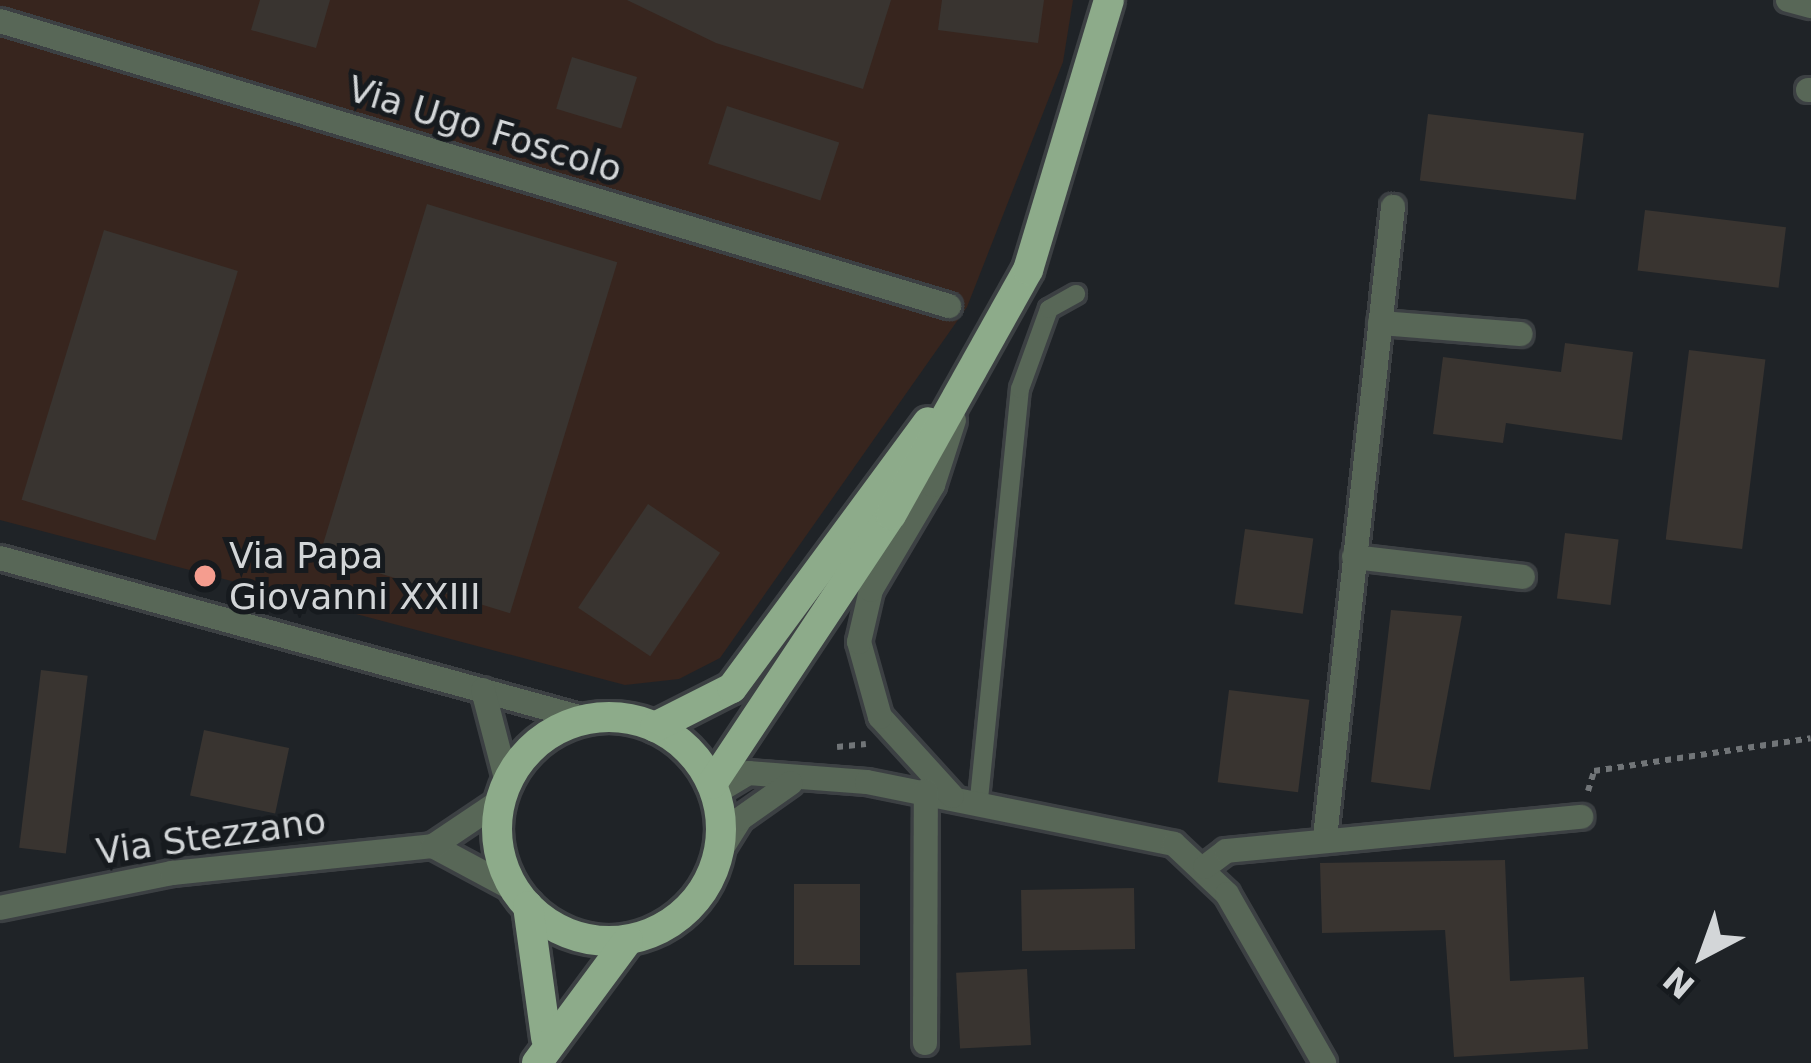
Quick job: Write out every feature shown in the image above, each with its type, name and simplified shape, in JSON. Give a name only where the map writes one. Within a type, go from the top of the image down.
[{"type":"main road","points":[[542,1050],[628,940],[687,910],[719,853],[714,788],[961,397],[1028,270],[1109,0]]},
{"type":"main road","points":[[542,1050],[522,898],[499,847],[504,792],[526,753],[586,719],[655,727],[732,688],[982,350]]},
{"type":"main road","points":[[655,727],[714,788]]},
{"type":"main road","points":[[522,898],[574,935],[628,940]]},
{"type":"street","points":[[1788,0],[1811,6]]},
{"type":"street","name":"Via Ugo Foscolo","points":[[0,21],[949,306]]},
{"type":"street","points":[[1325,838],[1394,207]]},
{"type":"street","points":[[1380,323],[1521,334]]},
{"type":"street","points":[[952,796],[899,741],[865,681],[859,642],[871,590],[933,485],[961,397]]},
{"type":"street","points":[[1354,557],[1523,577]]},
{"type":"street","points":[[0,558],[586,719]]},
{"type":"street","points":[[483,690],[504,792]]},
{"type":"street","points":[[714,788],[748,773],[791,783],[926,791],[1125,828],[1204,867],[1324,1063]]},
{"type":"street","points":[[719,853],[740,819],[791,783]]},
{"type":"street","points":[[925,1043],[926,791]]},
{"type":"street","name":"Via Stezzano","points":[[0,908],[172,873],[433,846],[504,792]]},
{"type":"street","points":[[1204,867],[1226,851],[1325,838],[1581,818]]},
{"type":"street","points":[[433,846],[522,898]]},
{"type":"lane","points":[[980,799],[1021,389],[1049,309],[1076,294]]},
{"type":"path","points":[[1581,818],[1594,771],[1811,738]]},
{"type":"path","points":[[831,747],[899,741]]},
{"type":"shaded area","points":[[0,0],[1073,0],[1063,62],[967,307],[720,658],[679,679],[625,685],[0,520]]},
{"type":"building","points":[[260,0],[330,0],[316,48],[251,30]]},
{"type":"building","points":[[627,0],[891,0],[863,89],[716,43]]},
{"type":"building","points":[[942,0],[1044,0],[1038,43],[938,30]]},
{"type":"building","points":[[572,57],[637,77],[621,129],[556,109]]},
{"type":"building","points":[[727,106],[839,142],[820,200],[708,164]]},
{"type":"building","points":[[1428,114],[1584,133],[1576,200],[1420,181]]},
{"type":"building","points":[[427,204],[617,262],[510,613],[320,555]]},
{"type":"building","points":[[1645,210],[1786,227],[1779,288],[1638,271]]},
{"type":"building","points":[[104,230],[238,271],[155,541],[22,500]]},
{"type":"building","points":[[1565,343],[1633,352],[1622,440],[1506,423],[1503,443],[1433,434],[1443,357],[1561,372]]},
{"type":"building","points":[[1689,350],[1765,359],[1742,549],[1666,540]]},
{"type":"building","points":[[648,504],[720,553],[650,656],[578,608]]},
{"type":"building","points":[[1245,529],[1313,539],[1303,614],[1234,604]]},
{"type":"building","points":[[1565,533],[1619,540],[1611,605],[1557,599]]},
{"type":"building","points":[[1391,610],[1462,616],[1430,790],[1371,782]]},
{"type":"building","points":[[41,670],[88,676],[66,853],[19,848]]},
{"type":"building","points":[[1229,690],[1309,700],[1298,792],[1218,782]]},
{"type":"building","points":[[204,730],[289,748],[275,814],[190,796]]},
{"type":"building","points":[[1505,860],[1510,981],[1584,977],[1588,1049],[1454,1057],[1445,930],[1322,933],[1320,863]]},
{"type":"building","points":[[794,884],[860,884],[860,965],[794,965]]},
{"type":"building","points":[[1134,888],[1135,949],[1022,951],[1021,890]]},
{"type":"building","points":[[1027,969],[1031,1045],[960,1049],[956,973]]},
{"type":"place","name":"Via Papa Giovanni XXIII","points":[[205,576]]}]
